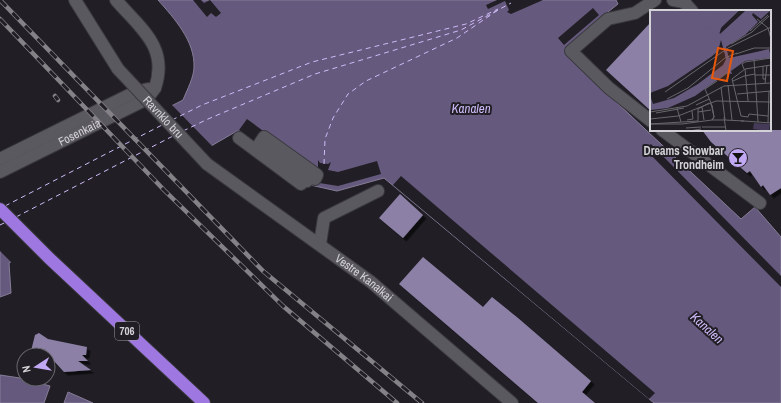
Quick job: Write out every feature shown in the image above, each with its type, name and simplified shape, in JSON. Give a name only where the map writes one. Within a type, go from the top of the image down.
[{"type":"highway","name":"706","points":[[0,209],[49,258],[204,403]]},
{"type":"street","name":"Ravnklo bru","points":[[75,0],[118,70],[208,164]]},
{"type":"street","points":[[116,0],[150,38],[156,50],[159,63],[159,76],[155,88]]},
{"type":"street","points":[[650,120],[609,88],[571,52],[608,19],[635,13],[655,0]]},
{"type":"street","name":"Fosenkaia","points":[[0,159],[135,92],[155,88]]},
{"type":"street","name":"Fosenkaia","points":[[0,172],[147,99],[155,88]]},
{"type":"street","points":[[663,131],[760,203]]},
{"type":"street","points":[[239,138],[301,184]]},
{"type":"street","points":[[264,138],[318,175],[315,179],[265,145],[310,178],[307,180],[258,146],[264,138]]},
{"type":"street","name":"Vestre Kanalkai","points":[[208,164],[371,282],[512,403]]},
{"type":"street","points":[[320,244],[324,218],[378,191]]},
{"type":"water","name":"Kanalen","points":[[158,0],[616,0],[618,4],[584,31],[566,49],[566,55],[741,219],[755,207],[781,237],[781,403],[654,403],[384,178],[337,191],[306,184],[237,131],[9,263],[11,293],[0,297],[0,193],[183,100],[193,75],[194,67],[191,48],[177,22]]},
{"type":"water","points":[[0,375],[16,377],[16,387],[50,387],[44,403],[0,403]]},
{"type":"water","points":[[68,392],[93,403],[64,403]]},
{"type":"pier","points":[[193,0],[201,0],[204,3],[210,0],[221,13],[216,17],[211,13],[207,17]]},
{"type":"pier","points":[[497,0],[543,0],[511,14],[507,12],[509,10],[505,1],[488,9],[486,5]]},
{"type":"pier","points":[[593,8],[599,15],[564,45],[558,38]]},
{"type":"pier","points":[[171,104],[213,147],[12,263],[0,251],[0,190]]},
{"type":"pier","points":[[247,119],[277,141],[269,152],[239,130]]},
{"type":"pier","points":[[651,144],[781,276],[781,287],[645,149]]},
{"type":"pier","points":[[318,160],[320,163],[328,164],[331,162],[328,170],[338,172],[377,161],[381,174],[338,186],[307,181],[310,166],[318,168]]},
{"type":"pier","points":[[401,176],[655,393],[649,399],[393,185]]},
{"type":"building","points":[[650,23],[650,110],[606,70]]},
{"type":"building","points":[[781,130],[781,188],[770,195],[763,185],[761,187],[750,171],[747,173],[711,142],[703,131]]},
{"type":"building","points":[[400,194],[423,215],[403,238],[379,218]]},
{"type":"building","points":[[423,257],[483,307],[492,297],[518,318],[591,381],[582,392],[595,403],[538,403],[399,284]]},
{"type":"building","points":[[39,333],[48,339],[87,347],[86,355],[82,355],[88,361],[78,361],[91,370],[64,372],[56,363],[56,347],[32,347],[35,335]]},
{"type":"ferry route","points":[[183,131],[315,74],[461,30],[511,3]]},
{"type":"ferry route","points":[[172,120],[202,105],[312,62],[466,24],[498,9]]},
{"type":"ferry route","points":[[324,164],[325,139],[333,118],[348,94],[366,81],[457,38],[498,10]]},
{"type":"ferry route","points":[[5,206],[162,125]]},
{"type":"ferry route","points":[[16,217],[173,136]]},
{"type":"ferry route","points":[[0,225],[6,222]]},
{"type":"railway","points":[[0,0],[263,271],[422,403]]},
{"type":"railway","points":[[0,19],[164,190],[283,306],[397,403]]},
{"type":"railway","points":[[55,96],[58,100]]},
{"type":"place","name":"Dreams Showbar Trondheim","points":[[738,158]]}]
